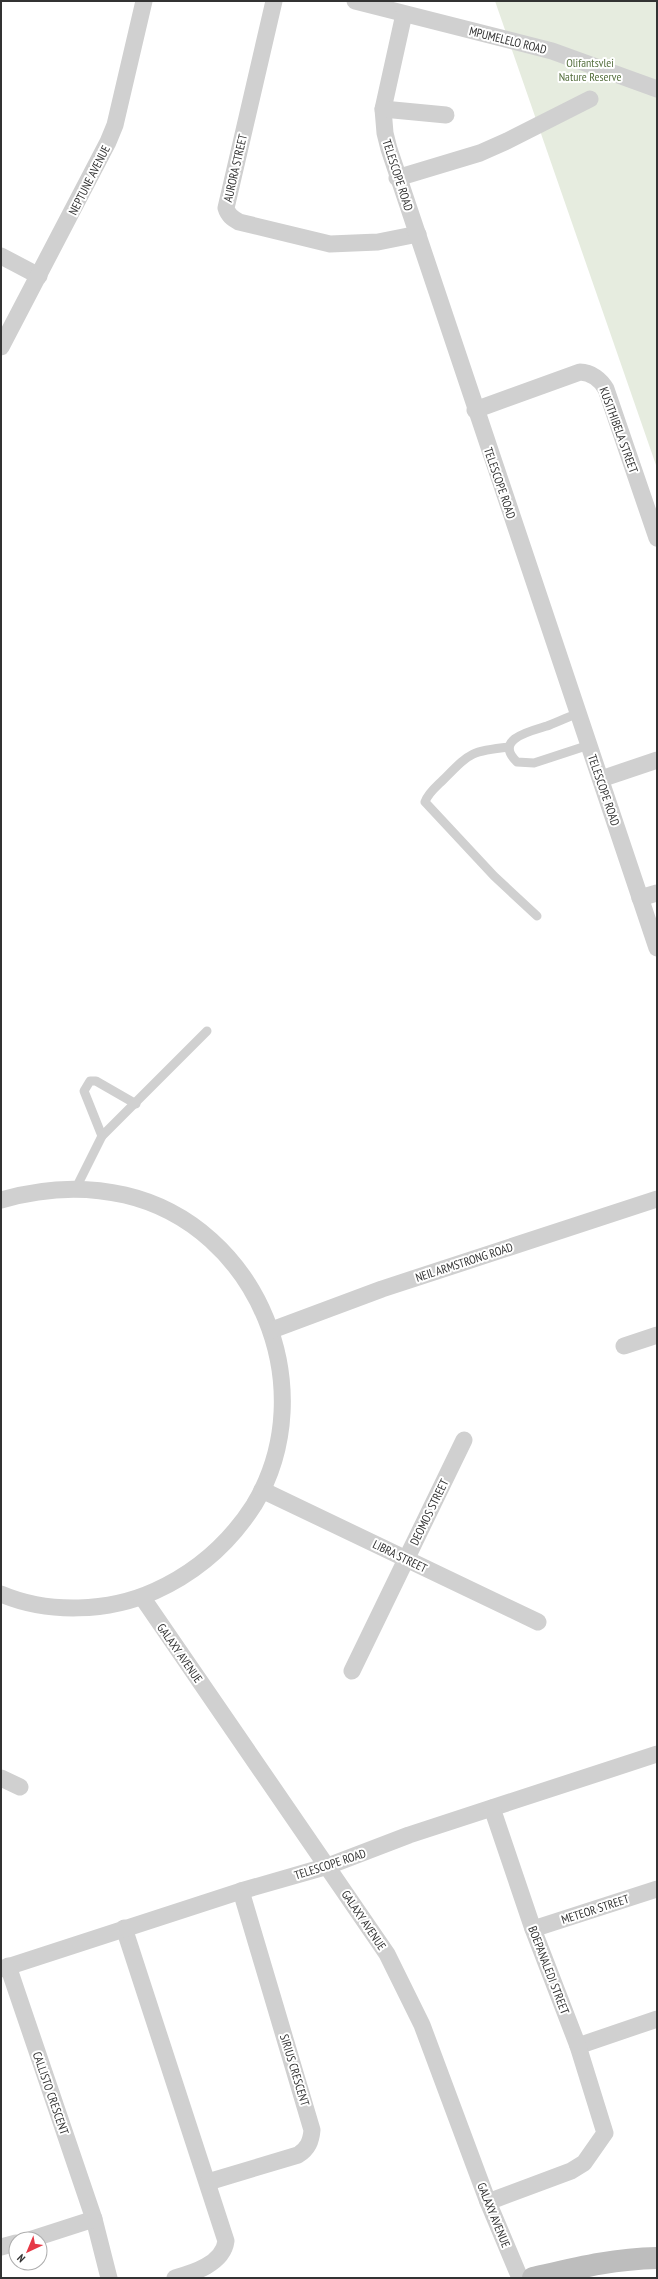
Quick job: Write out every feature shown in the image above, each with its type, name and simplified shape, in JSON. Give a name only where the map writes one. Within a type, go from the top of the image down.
[{"type":"main road","points":[[534,2278],[584,2265],[625,2258],[657,2258]]},
{"type":"street","name":"NEPTUNE AVENUE","points":[[1,347],[108,142],[115,125],[144,1]]},
{"type":"street","name":"AURORA STREET","points":[[274,1],[226,208],[229,214],[232,218],[248,225],[330,244],[378,242],[418,234]]},
{"type":"street","name":"MPUMELELO ROAD","points":[[355,1],[552,51],[657,89]]},
{"type":"street","name":"TELESCOPE ROAD","points":[[404,14],[383,109],[385,133],[398,178],[418,234],[475,410],[579,713],[657,948]]},
{"type":"street","points":[[398,178],[480,152],[507,141],[590,99]]},
{"type":"street","points":[[383,109],[446,115]]},
{"type":"street","points":[[1,256],[39,276]]},
{"type":"street","name":"KUSITHIBELA STREET","points":[[475,410],[580,372],[587,373],[598,379],[606,389],[657,538]]},
{"type":"street","points":[[601,779],[657,760]]},
{"type":"street","points":[[640,898],[657,893]]},
{"type":"street","points":[[1,1200],[51,1189],[76,1188],[102,1190],[145,1201],[174,1214],[196,1228],[216,1244],[238,1268],[262,1306],[272,1330],[279,1356],[283,1384],[283,1411],[280,1439],[262,1490],[241,1526],[213,1556],[179,1580],[142,1597],[99,1606],[56,1607],[13,1599],[1,1594]]},
{"type":"street","name":"NEIL ARMSTRONG ROAD","points":[[272,1330],[382,1289],[657,1199]]},
{"type":"street","points":[[624,1346],[657,1336]]},
{"type":"street","name":"DEOMOS STREET","points":[[352,1671],[464,1440]]},
{"type":"street","name":"LIBRA STREET","points":[[262,1490],[538,1622]]},
{"type":"street","name":"GALAXY AVENUE","points":[[142,1597],[388,1954],[402,1980],[425,2032],[488,2202],[520,2278]]},
{"type":"street","name":"TELESCOPE ROAD","points":[[4,1967],[241,1891],[328,1866],[409,1835],[657,1754]]},
{"type":"street","points":[[1,1778],[20,1787]]},
{"type":"street","name":"BOEPANALEDI STREET","points":[[488,2202],[571,2171],[584,2163],[605,2133],[578,2046],[533,1929],[492,1808]]},
{"type":"street","name":"METEOR STREET","points":[[533,1929],[657,1888]]},
{"type":"street","name":"SIRIUS CRESCENT","points":[[208,2182],[298,2155],[307,2148],[312,2138],[312,2130],[241,1891]]},
{"type":"street","points":[[124,1928],[226,2241],[222,2254],[194,2275],[175,2278]]},
{"type":"street","name":"CALLISTO CRESCENT","points":[[4,1967],[94,2219],[108,2273]]},
{"type":"street","points":[[578,2046],[657,2019]]},
{"type":"street","points":[[48,2234],[94,2219]]},
{"type":"lane","points":[[537,916],[494,876],[425,802],[434,789],[466,757],[487,749],[509,747],[516,737],[523,733],[579,713]]},
{"type":"lane","points":[[509,747],[513,758],[522,764],[549,759],[589,745]]},
{"type":"lane","points":[[76,1188],[102,1136],[136,1104],[207,1031]]},
{"type":"lane","points":[[102,1136],[84,1091],[90,1081],[96,1081],[136,1104]]},
{"type":"green space","name":"Olifantsvlei Nature Reserve","points":[[495,1],[657,1],[657,468]]}]
